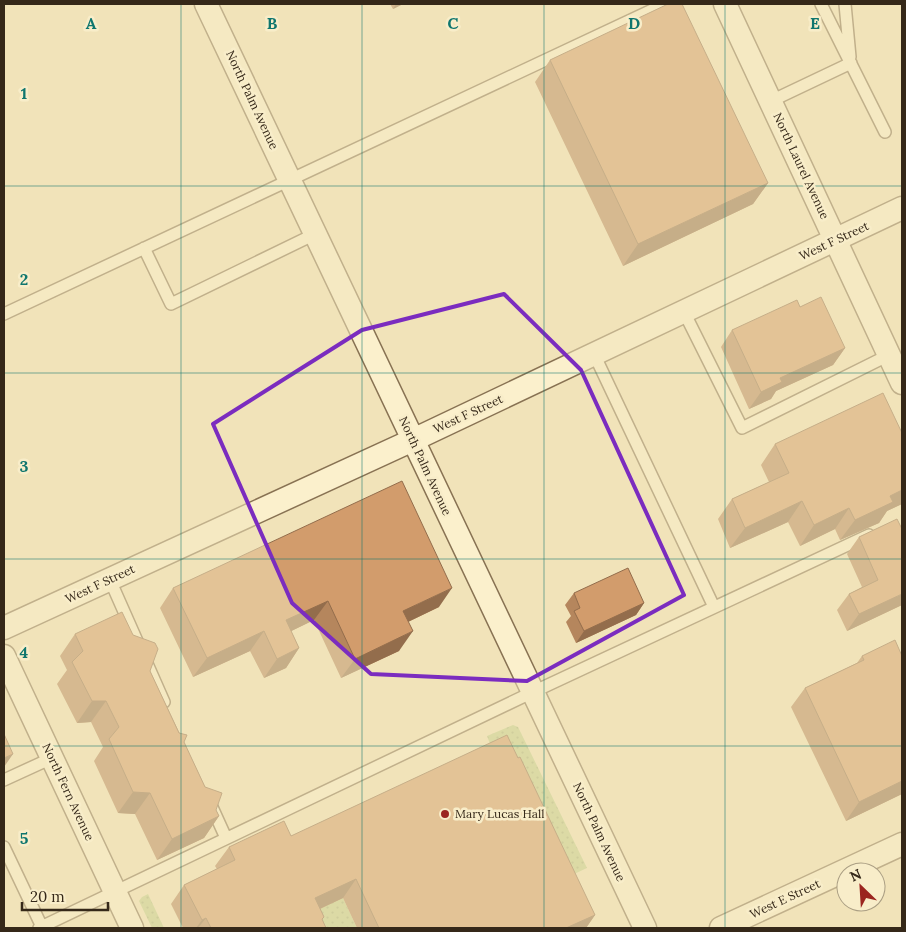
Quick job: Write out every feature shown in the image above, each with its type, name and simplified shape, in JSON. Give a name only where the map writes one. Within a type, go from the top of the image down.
[{"type":"street","name":"North Palm Avenue","points":[[206,4],[645,928]]},
{"type":"street","name":"North Laurel Avenue","points":[[725,4],[902,383]]},
{"type":"street","name":"West F Street","points":[[4,628],[413,440],[902,208]]},
{"type":"street","name":"North Fern Avenue","points":[[4,656],[132,928]]},
{"type":"street","name":"West E Street","points":[[721,928],[902,844]]},
{"type":"lane","points":[[4,314],[665,4]]},
{"type":"lane","points":[[821,4],[884,132]]},
{"type":"lane","points":[[844,4],[851,64]]},
{"type":"lane","points":[[771,101],[851,64]]},
{"type":"lane","points":[[144,248],[171,304],[315,234]]},
{"type":"lane","points":[[684,312],[742,428],[889,355]]},
{"type":"lane","points":[[594,354],[714,608]]},
{"type":"lane","points":[[4,847],[40,927],[533,692],[875,532]]},
{"type":"lane","points":[[110,580],[170,715]]},
{"type":"lane","points":[[4,780],[52,758]]},
{"type":"lane","points":[[206,794],[226,838]]},
{"type":"highlighted area","points":[[504,294],[581,370],[684,595],[527,681],[371,674],[292,603],[213,424],[362,330]]},
{"type":"green space","points":[[513,725],[518,727],[587,868],[557,882],[487,736]]},
{"type":"green space","points":[[148,894],[164,928],[152,928],[139,901]]},
{"type":"green space","points":[[294,897],[343,898],[357,928],[307,928]]},
{"type":"building","points":[[668,4],[682,4],[768,183],[638,244],[550,60]]},
{"type":"building","points":[[821,297],[845,348],[780,378],[782,382],[761,392],[732,330],[797,300],[800,307]]},
{"type":"building","points":[[883,393],[902,433],[902,490],[890,496],[893,502],[855,520],[849,508],[814,525],[802,501],[745,528],[732,499],[789,473],[775,444]]},
{"type":"building","points":[[402,481],[452,588],[403,611],[413,631],[355,659],[328,601],[286,620],[299,648],[277,659],[264,631],[207,658],[173,588]]},
{"type":"building","points":[[897,519],[902,529],[902,594],[859,614],[849,594],[878,580],[859,537]]},
{"type":"building","points":[[628,568],[644,603],[584,631],[574,611],[580,608],[574,593]]},
{"type":"building","points":[[122,612],[133,635],[155,643],[158,649],[150,671],[179,733],[187,735],[184,742],[205,787],[222,793],[216,810],[219,816],[172,839],[150,793],[133,792],[109,739],[119,727],[106,701],[92,701],[72,662],[83,651],[75,634]]},
{"type":"building","points":[[895,640],[902,656],[902,781],[859,802],[805,688],[864,660],[862,656]]},
{"type":"building","points":[[4,734],[13,754],[4,758]]},
{"type":"building","name":"Mary Lucas Hall","points":[[507,735],[518,758],[520,757],[595,915],[566,928],[379,928],[356,879],[315,898],[324,917],[322,919],[326,928],[211,928],[206,918],[202,920],[184,885],[235,860],[229,847],[284,821],[291,836]]},
{"type":"place","name":"Mary Lucas Hall","points":[[445,814]]}]
